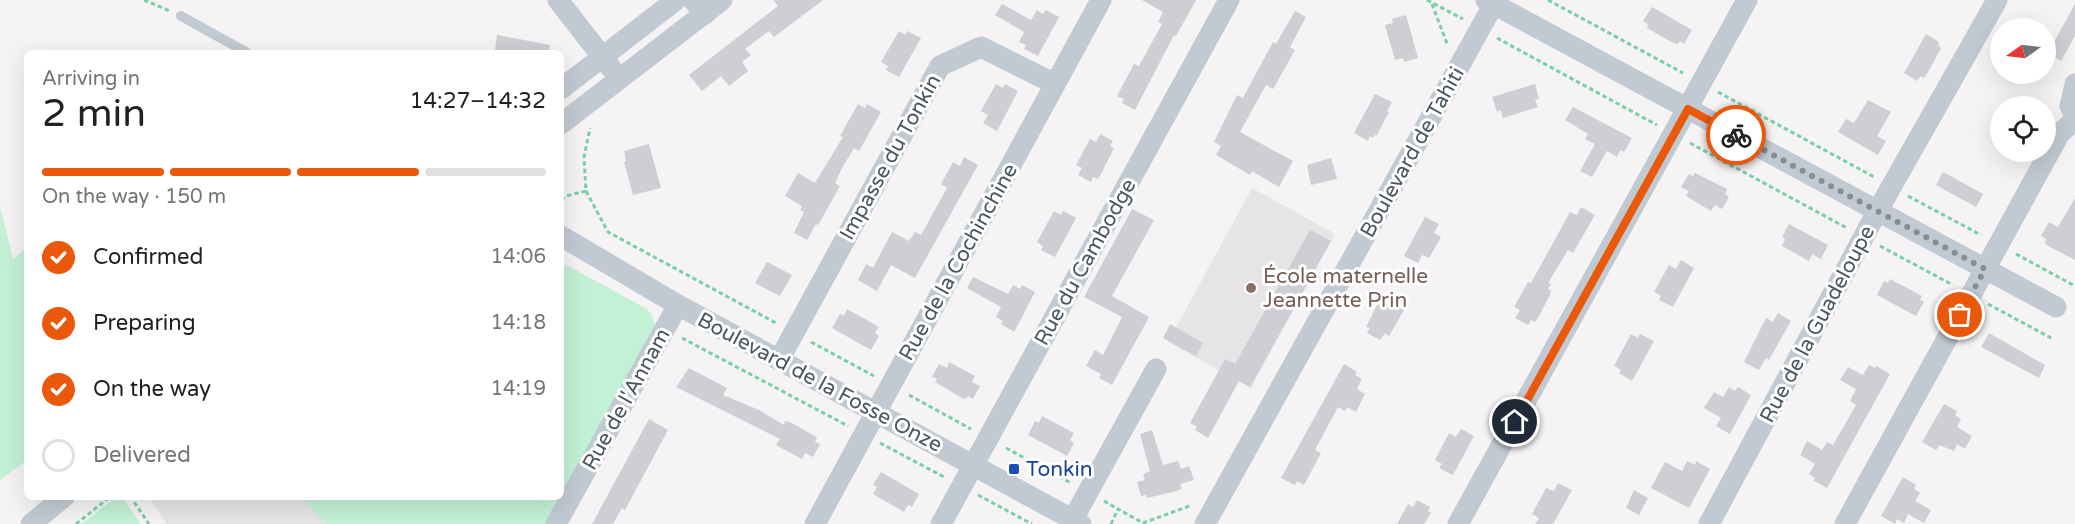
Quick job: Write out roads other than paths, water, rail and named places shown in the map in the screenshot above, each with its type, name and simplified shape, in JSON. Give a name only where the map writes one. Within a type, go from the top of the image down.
[{"type":"street","points":[[558,0],[619,80]]},
{"type":"street","points":[[564,87],[676,0]]},
{"type":"street","points":[[564,122],[619,80],[699,7],[722,0]]},
{"type":"street","name":"Rue de la Cochinchine","points":[[814,524],[1101,0]]},
{"type":"street","name":"Rue du Cambodge","points":[[941,524],[1229,0]]},
{"type":"street","points":[[1458,524],[1747,0]]},
{"type":"street","name":"Rue de la Guadeloupe","points":[[1709,524],[1877,212],[1997,0]]},
{"type":"street","points":[[1491,1],[2056,307]]},
{"type":"street","name":"Boulevard de Tahiti","points":[[1205,524],[1480,29],[1491,1]]},
{"type":"street","name":"Impasse du Tonkin","points":[[780,360],[940,66],[981,47],[1055,84]]},
{"type":"street","points":[[2075,84],[2070,106],[2075,115]]},
{"type":"street","points":[[1845,524],[2060,132],[2075,120]]},
{"type":"street","name":"Boulevard de la Fosse Onze","points":[[564,238],[678,305],[1077,522]]},
{"type":"street","name":"Rue de l'Annam","points":[[556,524],[678,305]]},
{"type":"street","points":[[1077,522],[1088,492],[1156,369]]},
{"type":"street","points":[[31,524],[60,500]]},
{"type":"lane","points":[[181,16],[242,50]]},
{"type":"place","name":"École maternelle Jeannette Prin","points":[[1251,288]]},
{"type":"place","name":"Tonkin","points":[[1014,469]]}]
